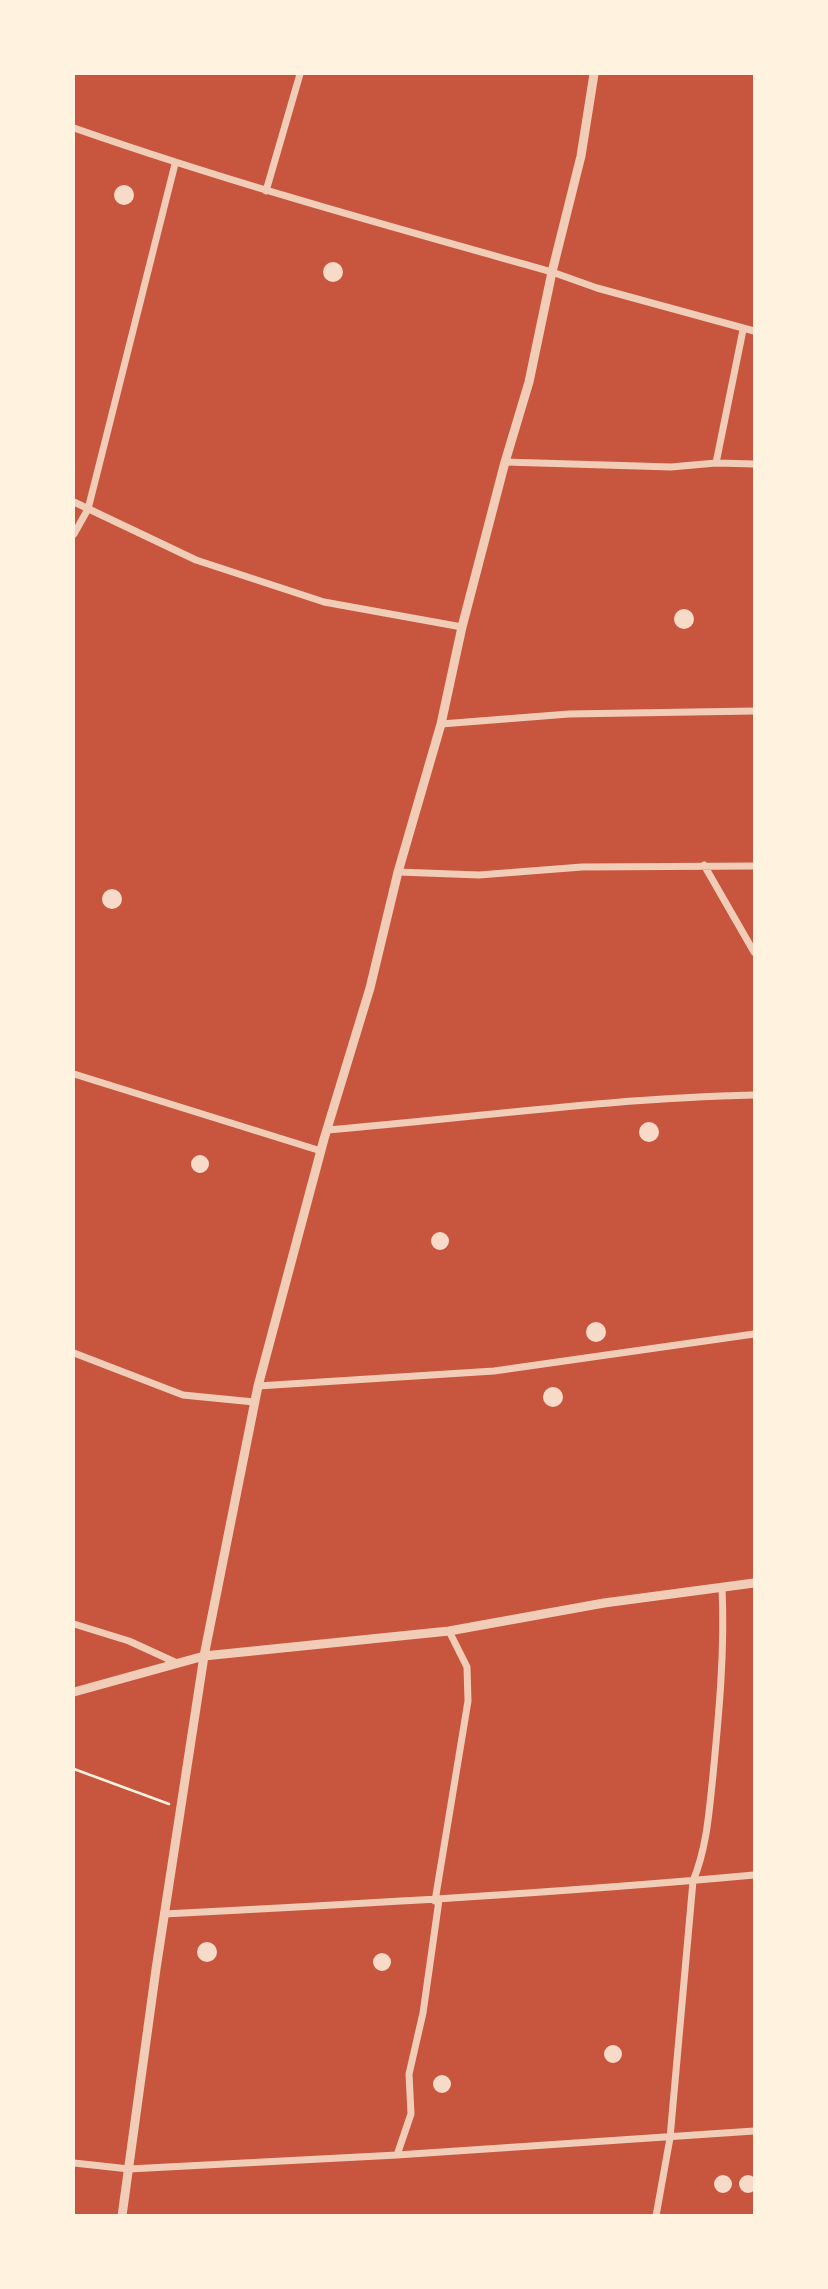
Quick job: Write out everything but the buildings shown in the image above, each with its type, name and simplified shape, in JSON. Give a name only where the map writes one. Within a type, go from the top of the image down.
[{"type":"street","points":[[266,191],[300,74]]},
{"type":"street","points":[[122,2216],[164,1914],[204,1656],[254,1402],[321,1151],[370,988],[398,872],[441,724],[462,627],[505,462],[529,382],[552,272],[581,156],[594,74]]},
{"type":"street","points":[[74,128],[176,164],[266,191],[754,331]]},
{"type":"street","points":[[74,534],[88,509],[176,164]]},
{"type":"street","points":[[716,463],[743,330]]},
{"type":"street","points":[[505,462],[671,467],[716,463],[754,464]]},
{"type":"street","points":[[74,502],[196,560],[324,601],[462,627]]},
{"type":"street","points":[[441,724],[569,714],[754,712]]},
{"type":"street","points":[[705,865],[754,952]]},
{"type":"street","points":[[398,872],[479,875],[582,867],[754,866]]},
{"type":"street","points":[[74,1074],[321,1151]]},
{"type":"street","points":[[327,1130],[585,1104],[673,1097],[754,1095]]},
{"type":"street","points":[[258,1386],[494,1371],[754,1334]]},
{"type":"street","points":[[74,1353],[183,1395],[254,1402]]},
{"type":"street","points":[[74,1692],[204,1656],[449,1631],[604,1603],[754,1583]]},
{"type":"street","points":[[656,2216],[670,2138],[693,1881],[705,1848],[718,1728],[724,1633],[722,1587]]},
{"type":"street","points":[[74,1624],[129,1641],[177,1663]]},
{"type":"street","points":[[397,2155],[411,2114],[409,2074],[425,2001],[437,1900],[468,1701],[467,1667],[449,1631]]},
{"type":"street","points":[[164,1914],[437,1900],[754,1875]]},
{"type":"street","points":[[74,2162],[129,2169],[397,2155],[754,2131]]},
{"type":"path","points":[[74,1769],[180,1808]]}]
